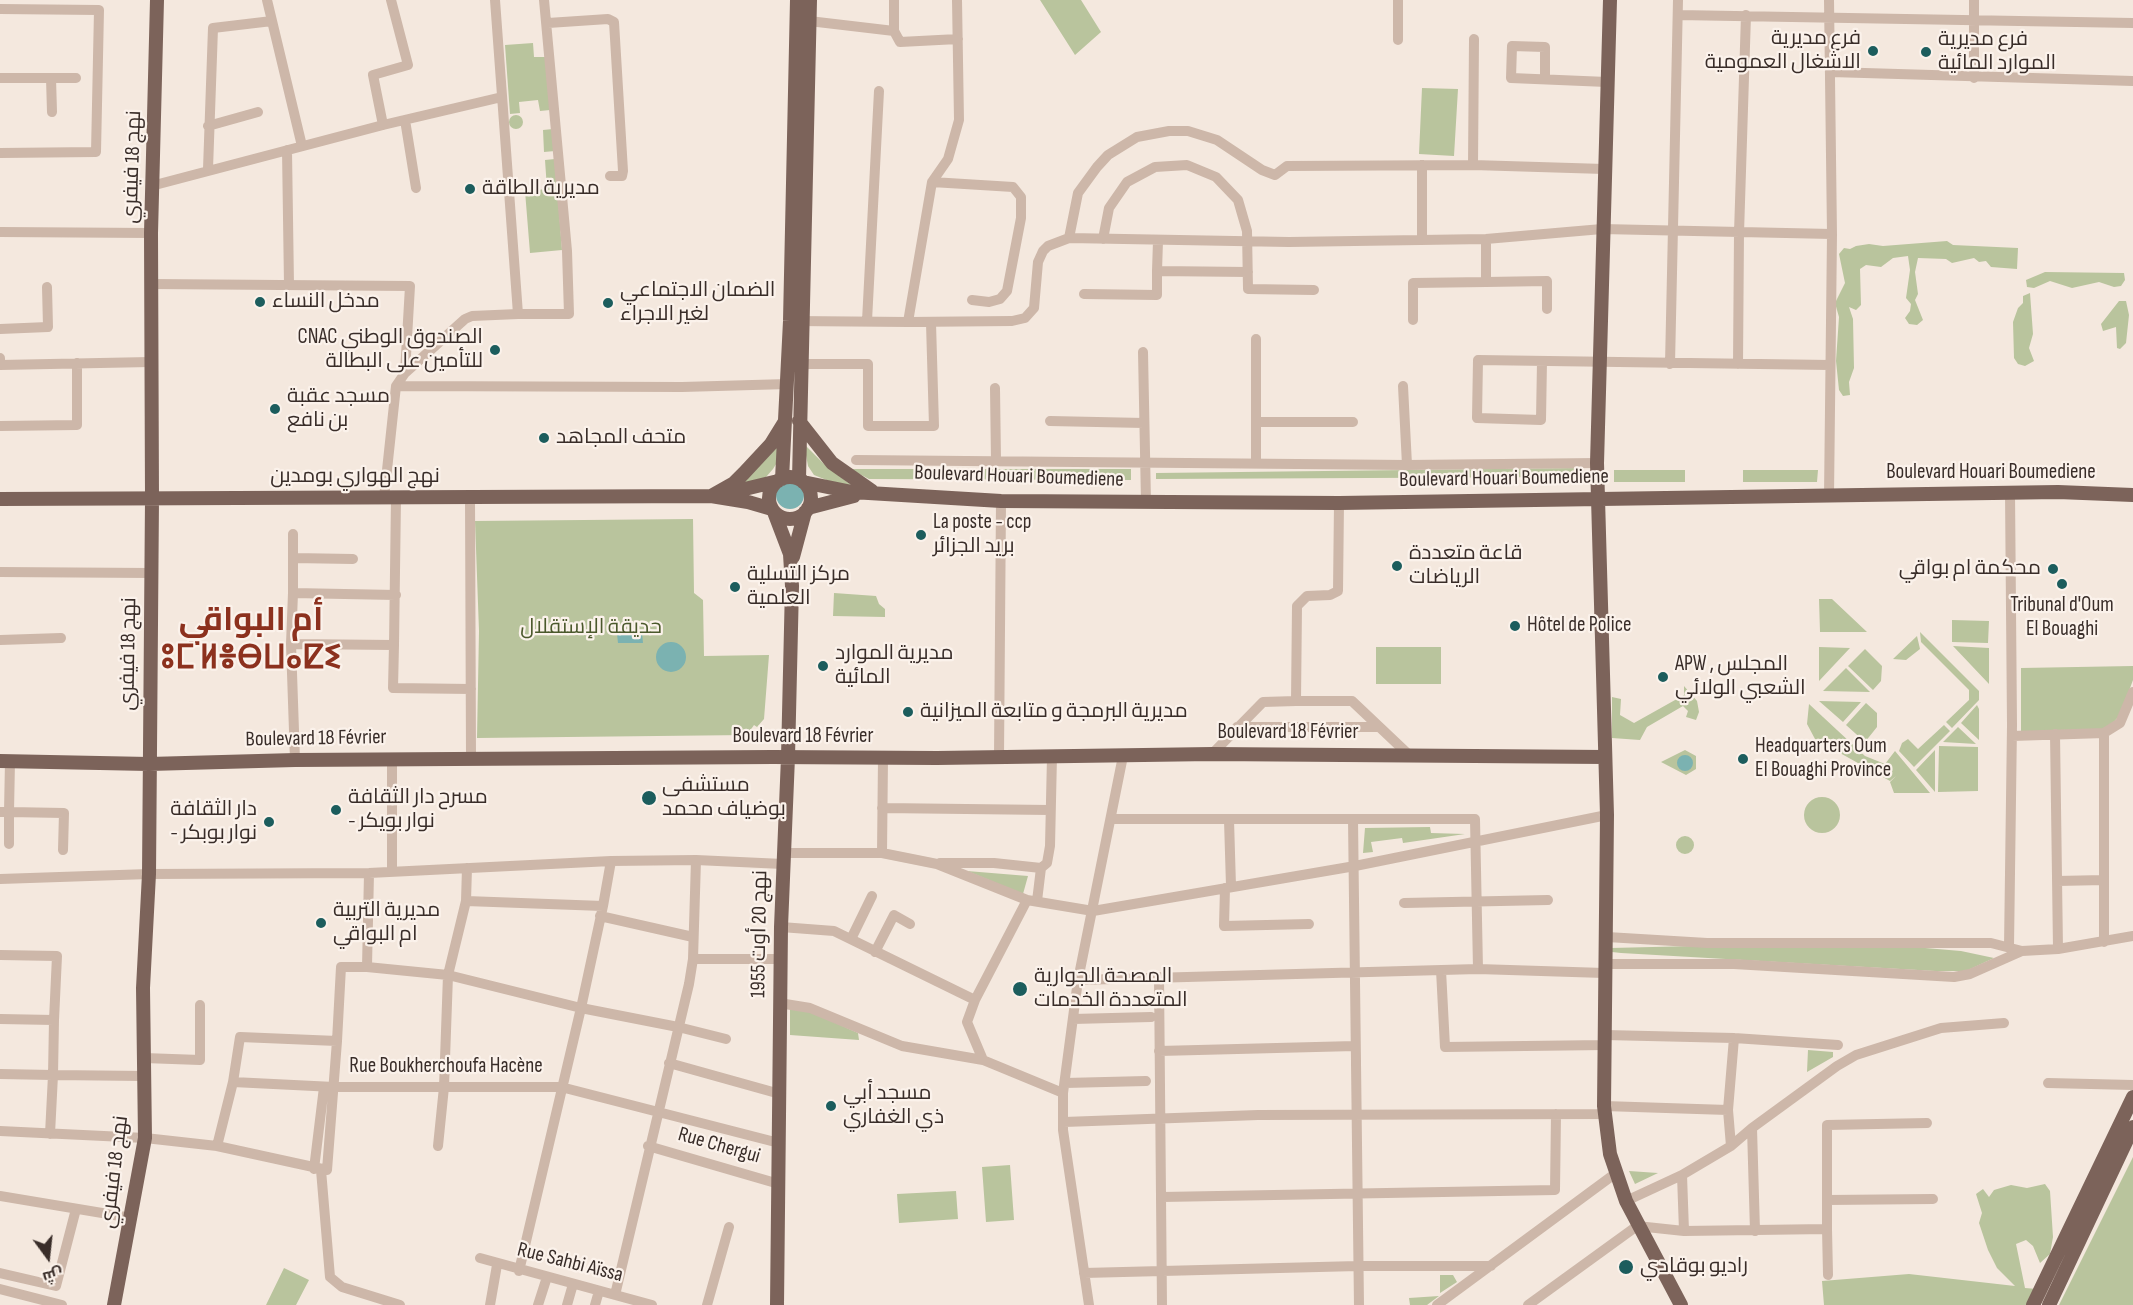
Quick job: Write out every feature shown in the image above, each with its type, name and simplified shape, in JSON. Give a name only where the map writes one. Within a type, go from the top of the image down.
[{"type":"main road","name":"نهج 18 فيفري","points":[[114,1305],[132,1218],[145,1138],[143,988],[149,874],[148,764],[153,499],[150,362],[157,0]]},
{"type":"main road","points":[[797,0],[796,321],[801,364],[793,421],[780,480],[770,491],[773,510],[790,519],[807,510],[810,494],[801,481],[793,421],[788,384],[796,321],[810,0]]},
{"type":"main road","points":[[1610,0],[1602,229],[1598,463],[1607,815],[1607,937],[1604,969],[1605,1110],[1616,1173],[1626,1201],[1637,1226],[1681,1305]]},
{"type":"main road","points":[[793,421],[832,463],[877,494]]},
{"type":"main road","points":[[711,496],[734,483],[793,421]]},
{"type":"main road","points":[[780,480],[801,481]]},
{"type":"main road","name":"نهج الهواري بومدين","points":[[711,496],[780,480]]},
{"type":"main road","name":"Boulevard Houari Boumediene","points":[[801,481],[877,494],[1001,501],[1339,503],[2010,492],[2133,495]]},
{"type":"main road","name":"Boulevard Houari Boumediene","points":[[807,510],[842,498],[877,494]]},
{"type":"main road","name":"نهج الهواري بومدين","points":[[0,499],[711,496],[748,502],[773,510]]},
{"type":"main road","name":"نهج 20 أوت 1955","points":[[773,510],[787,543],[792,565],[779,1003],[777,1305]]},
{"type":"main road","name":"نهج 20 أوت 1955","points":[[792,565],[807,510]]},
{"type":"main road","name":"Boulevard 18 Février","points":[[5,761],[148,764],[471,758],[883,758],[1212,754],[1605,757]]},
{"type":"main road","points":[[2033,1305],[2133,1097]]},
{"type":"main road","points":[[2049,1305],[2133,1127]]},
{"type":"street","points":[[267,0],[302,147]]},
{"type":"street","points":[[383,125],[374,75],[408,65],[391,0]]},
{"type":"street","points":[[495,0],[518,314]]},
{"type":"street","points":[[471,689],[393,688],[396,595],[390,498],[396,386],[405,373],[465,319],[472,316],[569,314],[567,251],[548,23],[544,0]]},
{"type":"street","points":[[894,0],[894,32],[900,42],[958,39]]},
{"type":"street","points":[[908,322],[932,182],[948,159],[959,120],[957,0]]},
{"type":"street","points":[[1398,0],[1398,40]]},
{"type":"street","points":[[1671,364],[1678,0]]},
{"type":"street","points":[[1829,0],[1832,72],[1829,496]]},
{"type":"street","points":[[1974,0],[1974,78]]},
{"type":"street","points":[[0,9],[99,10],[96,152],[0,153]]},
{"type":"street","points":[[1678,15],[2133,23]]},
{"type":"street","points":[[1738,364],[1739,233],[1746,15]]},
{"type":"street","points":[[548,23],[608,19],[614,22],[623,171],[622,176],[610,176]]},
{"type":"street","points":[[208,169],[213,28],[272,21]]},
{"type":"street","points":[[809,21],[894,32]]},
{"type":"street","points":[[1473,165],[1474,39]]},
{"type":"street","points":[[1832,72],[2133,81]]},
{"type":"street","points":[[0,78],[76,78]]},
{"type":"street","points":[[51,78],[52,112]]},
{"type":"street","points":[[1545,79],[1607,82]]},
{"type":"street","points":[[867,321],[879,91]]},
{"type":"street","points":[[154,185],[208,169],[502,97]]},
{"type":"street","points":[[208,126],[258,112]]},
{"type":"street","points":[[405,120],[416,188]]},
{"type":"street","points":[[1069,238],[1074,207],[1086,179],[1108,155],[1137,137],[1169,130],[1202,135],[1233,148],[1256,166],[1275,175],[1287,166],[1473,165],[1604,169]]},
{"type":"street","points":[[287,150],[289,285]]},
{"type":"street","points":[[1103,239],[1109,208],[1127,182],[1155,167],[1176,164],[1207,171],[1232,192],[1245,220],[1248,289],[1314,290]]},
{"type":"street","points":[[1422,165],[1422,239]]},
{"type":"street","points":[[932,182],[1013,187],[1021,197],[1021,218],[1007,291],[1000,299],[989,302],[972,300]]},
{"type":"street","points":[[796,321],[932,323],[1025,318],[1034,308],[1038,262],[1043,251],[1048,246],[1069,238],[1246,242],[1486,239],[1602,229],[1832,234]]},
{"type":"street","points":[[0,232],[152,233]]},
{"type":"street","points":[[1486,239],[1486,282]]},
{"type":"street","points":[[1084,294],[1157,295],[1158,241]]},
{"type":"street","points":[[1157,271],[1248,272]]},
{"type":"street","points":[[1413,320],[1413,283],[1546,281],[1547,309]]},
{"type":"street","points":[[152,284],[410,286],[405,373]]},
{"type":"street","points":[[0,329],[48,327],[46,287]]},
{"type":"street","points":[[801,364],[868,364],[868,426],[934,426],[932,323]]},
{"type":"street","points":[[1256,339],[1256,463]]},
{"type":"street","points":[[1143,352],[1146,502]]},
{"type":"street","points":[[0,358],[0,364],[150,362]]},
{"type":"street","points":[[1542,361],[1541,420],[1477,418],[1478,360],[1830,365]]},
{"type":"street","points":[[0,426],[77,425],[76,363]]},
{"type":"street","points":[[396,386],[682,387],[788,384]]},
{"type":"street","points":[[1403,386],[1407,465]]},
{"type":"street","points":[[995,388],[996,461]]},
{"type":"street","points":[[1050,421],[1144,423]]},
{"type":"street","points":[[1257,422],[1353,422]]},
{"type":"street","points":[[856,460],[1145,464],[1598,463]]},
{"type":"street","points":[[2009,947],[2012,736],[2010,492]]},
{"type":"street","points":[[470,498],[471,758]]},
{"type":"street","points":[[999,757],[1001,501]]},
{"type":"street","points":[[1296,701],[1297,606],[1307,596],[1330,595],[1338,591],[1339,503]]},
{"type":"street","points":[[293,534],[291,644],[295,760]]},
{"type":"street","points":[[293,558],[353,559]]},
{"type":"street","points":[[0,572],[151,573]]},
{"type":"street","points":[[293,593],[396,595]]},
{"type":"street","points":[[0,640],[61,638]]},
{"type":"street","points":[[291,644],[394,645]]},
{"type":"street","points":[[2012,736],[2104,734],[2120,723],[2133,692]]},
{"type":"street","points":[[1212,754],[1263,702],[1352,701],[1408,754]]},
{"type":"street","points":[[1237,727],[1378,727]]},
{"type":"street","points":[[2055,734],[2058,950]]},
{"type":"street","points":[[2104,734],[2104,942]]},
{"type":"street","points":[[983,1060],[967,1022],[975,1000],[1032,901],[1041,868],[1047,863],[1052,756]]},
{"type":"street","points":[[1089,1305],[1064,1122],[1064,1088],[1078,980],[1124,756]]},
{"type":"street","points":[[882,853],[883,758]]},
{"type":"street","points":[[392,759],[392,871]]},
{"type":"street","points":[[5,761],[5,812],[9,844]]},
{"type":"street","points":[[882,808],[1050,810]]},
{"type":"street","points":[[5,812],[64,813],[63,850]]},
{"type":"street","points":[[0,879],[149,874],[369,873],[611,861],[783,858],[882,853],[937,864],[1032,901],[1093,911],[1354,866],[1607,815]]},
{"type":"street","points":[[1111,819],[1475,819],[1478,969]]},
{"type":"street","points":[[1353,819],[1354,1046],[1360,1195],[1359,1305]]},
{"type":"street","points":[[1229,820],[1228,887],[1224,926],[1310,924]]},
{"type":"street","points":[[621,1299],[648,1146],[693,959],[696,860]]},
{"type":"street","points":[[519,1270],[581,1008],[611,861]]},
{"type":"street","points":[[937,864],[994,863],[1041,868]]},
{"type":"street","points":[[438,1146],[444,1087],[448,975],[466,901],[467,868]]},
{"type":"street","points":[[367,967],[369,873]]},
{"type":"street","points":[[2057,882],[2104,880]]},
{"type":"street","points":[[852,939],[872,896]]},
{"type":"street","points":[[1404,903],[1548,900]]},
{"type":"street","points":[[466,901],[602,911],[693,937]]},
{"type":"street","points":[[875,952],[894,915],[910,924]]},
{"type":"street","points":[[781,927],[816,927],[834,931],[975,1000]]},
{"type":"street","points":[[1607,937],[1707,943],[1991,943],[2022,951],[2058,950],[2133,936]]},
{"type":"street","points":[[1078,980],[1478,969],[1604,969],[1734,964],[1954,977],[1979,971],[2022,951]]},
{"type":"street","points":[[0,955],[57,956],[50,1134]]},
{"type":"street","points":[[693,959],[780,959]]},
{"type":"street","points":[[400,1305],[342,1287],[330,1277],[321,1170],[329,1087],[337,1041],[340,967],[367,967],[448,975],[581,1008],[726,1039]]},
{"type":"street","points":[[1441,970],[1445,1047],[1605,1040],[1734,1038],[1838,1044]]},
{"type":"street","points":[[1159,977],[1162,1305]]},
{"type":"street","points":[[779,1003],[810,1008],[902,1046],[983,1060],[1064,1088],[1146,1081]]},
{"type":"street","points":[[144,1058],[200,1060],[200,1005]]},
{"type":"street","points":[[1073,1019],[1152,1017]]},
{"type":"street","points":[[0,1019],[54,1020]]},
{"type":"street","points":[[1626,1201],[1682,1175],[1731,1146],[1837,1066],[1856,1055],[1941,1028],[2004,1023]]},
{"type":"street","points":[[217,1146],[233,1082],[240,1037],[337,1041]]},
{"type":"street","points":[[1731,1146],[1728,1110],[1734,1038]]},
{"type":"street","points":[[1159,1051],[1354,1046]]},
{"type":"street","points":[[669,1063],[780,1094]]},
{"type":"street","points":[[0,1074],[144,1076]]},
{"type":"street","name":"Rue Boukherchoufa Hacène","points":[[233,1082],[329,1087],[561,1087],[779,1143]]},
{"type":"street","points":[[2048,1083],[2133,1085]]},
{"type":"street","points":[[1064,1122],[1159,1118],[1728,1110]]},
{"type":"street","points":[[1556,1114],[1556,1190],[1564,1211]]},
{"type":"street","points":[[1828,1275],[1827,1125],[1927,1123]]},
{"type":"street","points":[[1752,1128],[1755,1231]]},
{"type":"street","points":[[0,1131],[145,1138],[217,1146],[321,1170]]},
{"type":"street","name":"Rue Chergui","points":[[648,1146],[779,1184]]},
{"type":"street","points":[[1437,1305],[1616,1173]]},
{"type":"street","points":[[1682,1175],[1683,1231]]},
{"type":"street","points":[[1162,1197],[1556,1190]]},
{"type":"street","points":[[0,1196],[132,1218]]},
{"type":"street","points":[[1827,1200],[1933,1199]]},
{"type":"street","points":[[0,1273],[56,1286],[76,1209]]},
{"type":"street","points":[[1528,1305],[1637,1226],[1683,1231],[1827,1229]]},
{"type":"street","points":[[707,1305],[729,1227]]},
{"type":"street","name":"Rue Sahbi Aïssa","points":[[480,1258],[497,1265],[651,1305]]},
{"type":"street","points":[[490,1305],[497,1265]]},
{"type":"street","points":[[1084,1272],[1358,1266],[1491,1266]]},
{"type":"street","points":[[538,1305],[547,1277]]},
{"type":"street","points":[[567,1305],[573,1284]]},
{"type":"street","points":[[0,1289],[62,1305]]},
{"type":"street","points":[[595,1305],[599,1291]]},
{"type":"green space","points":[[1040,0],[1081,0],[1101,32],[1075,55]]},
{"type":"green space","points":[[533,43],[534,57],[546,57],[550,110],[540,111],[538,100],[519,102],[520,113],[510,114],[505,45]]},
{"type":"green space","points":[[1422,88],[1458,89],[1454,156],[1419,154]]},
{"type":"green space","points":[[516,115],[521,117],[523,122],[521,127],[516,129],[511,127],[509,122],[511,117]]},
{"type":"green space","points":[[553,129],[555,151],[544,152],[543,130]]},
{"type":"green space","points":[[555,159],[562,250],[530,253],[525,191],[547,189],[545,160]]},
{"type":"green space","points":[[1947,241],[1953,245],[2018,248],[2017,269],[1991,267],[1986,261],[1979,262],[1974,258],[1952,263],[1946,259],[1918,258],[1915,272],[1918,294],[1915,300],[1923,320],[1917,325],[1909,324],[1905,318],[1910,311],[1911,304],[1906,298],[1910,270],[1908,256],[1893,258],[1881,267],[1866,265],[1860,269],[1861,305],[1856,310],[1849,307],[1853,319],[1854,368],[1849,382],[1850,395],[1843,396],[1839,390],[1836,361],[1839,317],[1835,303],[1845,283],[1839,254],[1844,248],[1850,249],[1869,244],[1883,246]]},
{"type":"green space","points":[[2045,272],[2124,273],[2125,280],[2121,286],[2114,287],[2099,282],[2072,288],[2050,281],[2034,288],[2027,287],[2026,280]]},
{"type":"green space","points":[[2030,293],[2033,334],[2029,348],[2034,361],[2025,366],[2018,364],[2014,358],[2013,322],[2018,308],[2023,303],[2023,296]]},
{"type":"green space","points":[[2119,301],[2126,301],[2129,315],[2126,343],[2120,349],[2117,348],[2116,327],[2103,331],[2101,324]]},
{"type":"green space","points":[[779,441],[778,461],[773,469],[766,477],[739,487]]},
{"type":"green space","points":[[804,444],[823,463],[851,485],[844,487],[814,475],[808,466]]},
{"type":"green space","points":[[1578,468],[1578,477],[1156,479],[1156,473]]},
{"type":"green space","points":[[850,469],[1131,469],[1131,480],[869,479]]},
{"type":"green space","points":[[1614,470],[1685,470],[1685,482],[1614,482]]},
{"type":"green space","points":[[1743,470],[1818,470],[1817,482],[1743,482]]},
{"type":"green space","name":"حديقة الإستقلال","points":[[693,519],[694,593],[703,600],[704,656],[769,655],[764,719],[757,727],[754,725],[747,735],[477,738],[479,631],[475,521]]},
{"type":"green space","points":[[834,593],[876,596],[879,604],[885,609],[885,617],[833,616]]},
{"type":"green space","points":[[1819,599],[1832,599],[1867,632],[1820,632]]},
{"type":"green space","points":[[1952,620],[1989,621],[1988,643],[1952,642]]},
{"type":"green space","points":[[1920,632],[1979,691],[1979,700],[1952,728],[1946,722],[1969,700],[1969,690],[1921,642]]},
{"type":"green space","points":[[1917,636],[1920,649],[1906,660],[1893,659]]},
{"type":"green space","points":[[1953,646],[1989,648],[1989,684]]},
{"type":"green space","points":[[1376,647],[1441,647],[1441,684],[1376,684]]},
{"type":"green space","points":[[1819,647],[1850,648],[1819,681]]},
{"type":"green space","points":[[1865,649],[1882,666],[1881,681],[1873,690],[1848,666]]},
{"type":"green space","points":[[2133,666],[2133,680],[2120,715],[2104,733],[2021,735],[2021,668]]},
{"type":"green space","points":[[1846,668],[1870,692],[1823,691]]},
{"type":"green space","points":[[1684,686],[1697,701],[1699,712],[1696,720],[1686,717],[1688,711],[1683,706],[1647,727],[1640,740],[1612,738],[1612,697],[1621,699],[1620,715],[1634,723],[1684,695]]},
{"type":"green space","points":[[1819,701],[1861,702],[1843,722]]},
{"type":"green space","points":[[1866,703],[1877,713],[1877,727],[1865,742],[1846,725]]},
{"type":"green space","points":[[1809,704],[1865,756],[1885,764],[1895,751],[1930,793],[1894,793],[1890,782],[1896,776],[1890,781],[1815,739],[1807,724]]},
{"type":"green space","points":[[1977,705],[1979,709],[1979,740],[1961,723]]},
{"type":"green space","points":[[1944,725],[1950,731],[1914,767],[1899,751],[1902,743],[1908,739],[1918,749]]},
{"type":"green space","points":[[1958,727],[1976,744],[1943,742]]},
{"type":"green space","points":[[1939,746],[1978,747],[1978,791],[1938,792]]},
{"type":"green space","points":[[1685,750],[1696,756],[1696,769],[1686,775],[1661,762]]},
{"type":"green space","points":[[1935,750],[1935,792],[1916,770]]},
{"type":"green space","points":[[1822,797],[1834,803],[1840,815],[1834,827],[1822,833],[1810,827],[1804,815],[1810,803]]},
{"type":"green space","points":[[1430,827],[1431,833],[1465,834],[1403,843],[1402,838],[1371,842],[1373,852],[1363,853],[1365,828]]},
{"type":"green space","points":[[1681,836],[1689,836],[1694,841],[1692,852],[1681,854],[1676,849],[1676,841]]},
{"type":"green space","points":[[967,871],[1028,876],[1023,894]]},
{"type":"green space","points":[[1901,946],[1961,951],[1994,958],[1966,971],[1935,971],[1621,953],[1612,952],[1611,948]]},
{"type":"green space","points":[[790,1009],[809,1011],[858,1033],[859,1040],[790,1035]]},
{"type":"green space","points":[[1808,1050],[1833,1052],[1833,1057],[1807,1072]]},
{"type":"green space","points":[[2133,1157],[2133,1305],[2059,1305]]},
{"type":"green space","points":[[1010,1165],[1014,1220],[986,1222],[982,1167]]},
{"type":"green space","points":[[1629,1171],[1658,1173],[1635,1184]]},
{"type":"green space","points":[[2045,1184],[2050,1191],[2053,1237],[2050,1254],[2040,1263],[2033,1246],[2026,1240],[2016,1244],[2025,1288],[2037,1289],[2029,1305],[1824,1305],[1822,1281],[1909,1274],[2015,1286],[1997,1268],[1988,1250],[1979,1223],[1982,1213],[1976,1194],[1983,1189],[1989,1197],[1994,1190],[2011,1185],[2027,1188]]},
{"type":"green space","points":[[956,1191],[958,1219],[899,1223],[897,1194]]},
{"type":"green space","points":[[284,1268],[309,1280],[296,1305],[266,1305]]},
{"type":"green space","points":[[1440,1275],[1453,1275],[1457,1282],[1440,1293]]},
{"type":"green space","points":[[1439,1296],[1427,1305],[1410,1305],[1409,1298]]},
{"type":"water","points":[[790,481],[800,485],[804,495],[800,505],[790,509],[780,505],[776,495],[780,485]]},
{"type":"water","points":[[642,633],[643,643],[618,643],[617,634]]},
{"type":"water","name":"حديقة الإستقلال","points":[[671,642],[682,646],[686,657],[682,668],[671,672],[660,668],[656,657],[660,646]]},
{"type":"water","points":[[1685,755],[1693,763],[1685,771],[1677,763]]},
{"type":"place","name":"فرع مديرية الاشغال العمومية","points":[[1873,51]]},
{"type":"place","name":"فرع مديرية الموارد المائية","points":[[1926,52]]},
{"type":"place","name":"مديرية الطاقة","points":[[470,189]]},
{"type":"place","name":"مدخل النساء","points":[[260,302]]},
{"type":"place","name":"الضمان الاجتماعي لغير الاجراء","points":[[608,303]]},
{"type":"place","name":"CNAC الصندوق الوطني للتأمين على البطالة","points":[[495,350]]},
{"type":"place","name":"مسجد عقبة بن نافع","points":[[275,409]]},
{"type":"place","name":"متحف المجاهد","points":[[544,438]]},
{"type":"place","name":"La poste - ccp بريد الجزائر","points":[[921,535]]},
{"type":"place","name":"قاعة متعددة الرياضات","points":[[1397,566]]},
{"type":"place","name":"محكمة ام بواقي","points":[[2053,569]]},
{"type":"place","name":"Tribunal d'Oum El Bouaghi","points":[[2062,584]]},
{"type":"place","name":"مركز التسلية العلمية","points":[[735,587]]},
{"type":"place","name":"Hôtel de Police","points":[[1515,626]]},
{"type":"place","name":"مديرية الموارد المائية","points":[[823,666]]},
{"type":"place","name":"APW , المجلس الشعبي الولائي","points":[[1663,677]]},
{"type":"place","name":"مديرية البرمجة و متابعة الميزانية","points":[[908,712]]},
{"type":"place","name":"Headquarters Oum El Bouaghi Province","points":[[1743,759]]},
{"type":"place","name":"مستشفى بوضياف محمد","points":[[649,798]]},
{"type":"place","name":"مسرح دار الثقافة - نوار بويكر","points":[[336,810]]},
{"type":"place","name":"دار الثقافة - نوار بوبكر","points":[[269,822]]},
{"type":"place","name":"مديرية التربية ام البواقي","points":[[321,923]]},
{"type":"place","name":"المصحة الجوارية المتعددة الخدمات","points":[[1020,989]]},
{"type":"place","name":"مسجد أبي ذي الغفاري","points":[[831,1106]]},
{"type":"place","name":"راديو بوقادي","points":[[1626,1267]]},
{"type":"district","name":"أم البواقي ⵓⵎ ⵍⴻⴱⵡⴰⵇⵉ","points":[[251,641]]}]
